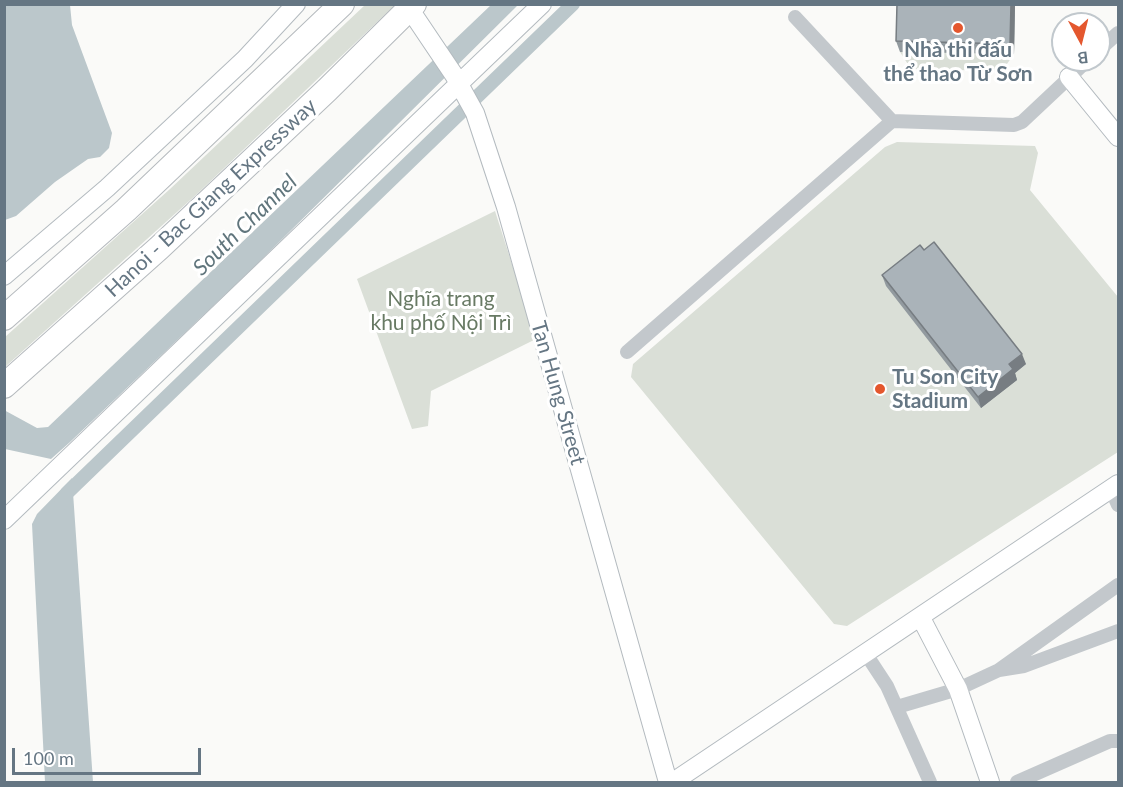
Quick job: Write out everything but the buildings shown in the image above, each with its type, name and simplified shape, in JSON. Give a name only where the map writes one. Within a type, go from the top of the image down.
[{"type":"highway","points":[[4,318],[134,202],[342,4]]},
{"type":"highway","name":"Hanoi - Bac Giang Expressway","points":[[4,386],[159,248],[327,90],[415,11]]},
{"type":"street","points":[[4,276],[124,172],[245,59],[296,4]]},
{"type":"street","points":[[4,520],[542,4]]},
{"type":"street","name":"Tan Hung Street","points":[[415,11],[434,47],[475,113],[506,207],[669,783]]},
{"type":"street","points":[[795,17],[892,121]]},
{"type":"street","points":[[627,352],[892,121],[1014,124],[1022,122],[1074,72]]},
{"type":"street","points":[[1069,76],[1119,137]]},
{"type":"street","points":[[673,783],[866,654],[1116,493]]},
{"type":"street","points":[[999,670],[1008,660],[1119,585]]},
{"type":"street","points":[[921,618],[958,689],[990,783]]},
{"type":"street","points":[[897,708],[958,689],[999,670],[1024,666],[1119,631]]},
{"type":"street","points":[[866,654],[887,686],[930,783]]},
{"type":"street","points":[[1017,783],[1110,741],[1119,741]]},
{"type":"green space","points":[[365,5],[395,5],[197,194],[5,367],[5,337],[170,189]]},
{"type":"green space","name":"Nhà thi đấu thể thao Từ Sơn","points":[[901,5],[1015,5],[1014,54],[1002,71],[911,69],[900,52]]},
{"type":"green space","name":"Tu Son City Stadium","points":[[897,142],[1035,146],[1038,153],[1030,190],[1118,297],[1118,452],[847,626],[834,624],[631,377],[633,364],[885,147]]},
{"type":"green space","name":"Nghĩa trang khu phố Nội Trì","points":[[495,211],[536,339],[431,391],[428,426],[412,429],[357,279]]},
{"type":"shaded area","points":[[5,4],[70,5],[72,25],[112,133],[109,148],[100,157],[88,159],[55,182],[16,216],[5,220]]},
{"type":"shaded area","name":"South Channel","points":[[491,5],[518,5],[254,267],[69,443],[51,459],[5,449],[4,410],[37,428],[48,427]]},
{"type":"shaded area","points":[[72,478],[93,782],[45,782],[32,524],[37,514]]},
{"type":"waterway","points":[[61,503],[67,493],[573,4]]},
{"type":"place","name":"Nhà thi đấu thể thao Từ Sơn","points":[[958,28]]},
{"type":"place","name":"Tu Son City Stadium","points":[[880,389]]}]
